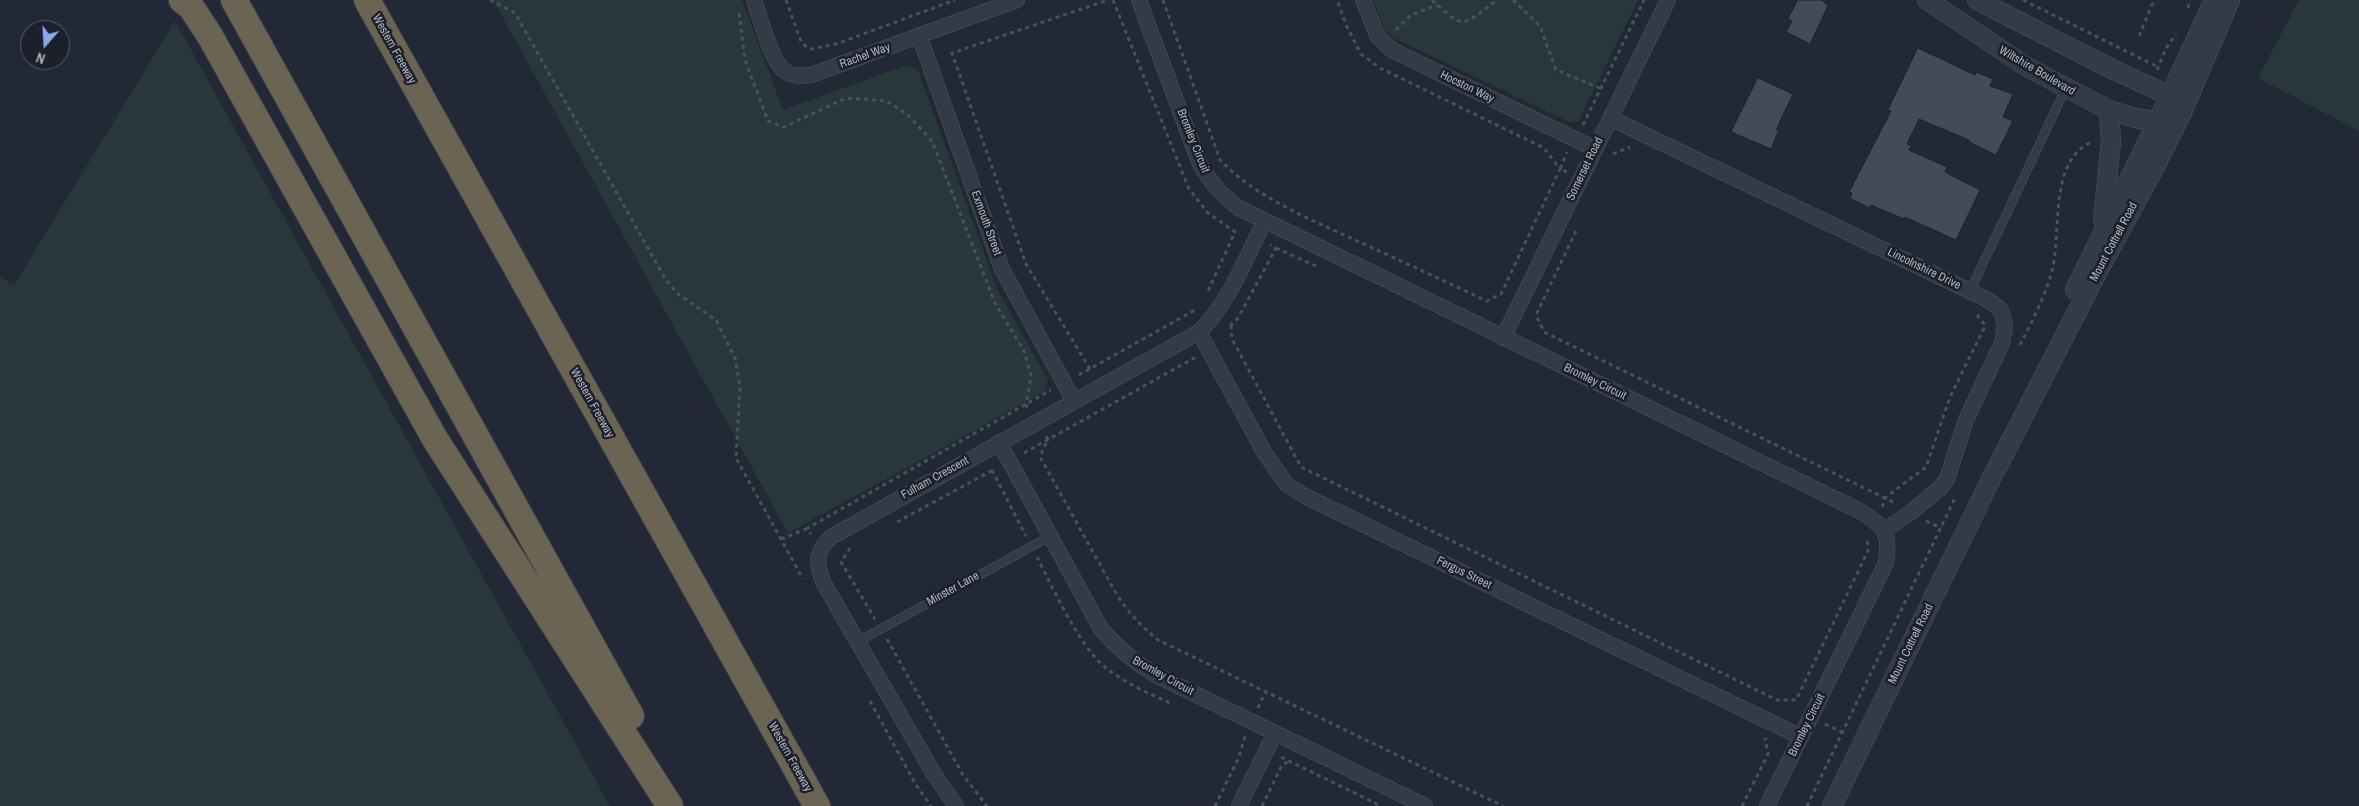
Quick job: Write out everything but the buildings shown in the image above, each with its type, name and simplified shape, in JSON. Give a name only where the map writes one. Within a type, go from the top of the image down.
[{"type":"highway","points":[[182,0],[191,7],[210,36],[435,439],[670,806]]},
{"type":"highway","points":[[234,0],[681,806]]},
{"type":"highway","name":"Western Freeway","points":[[367,0],[817,806]]},
{"type":"street","name":"Rachel Way","points":[[754,0],[777,62],[784,71],[796,76],[811,75],[1017,0]]},
{"type":"street","name":"Bromley Circuit","points":[[1140,0],[1199,162],[1209,181],[1233,204],[1264,222],[1850,506],[1881,526],[1888,546],[1886,563],[1766,806]]},
{"type":"street","name":"Hocston Way","points":[[1363,0],[1372,26],[1384,44],[1402,56],[1595,150]]},
{"type":"street","name":"Somerset Road","points":[[1503,338],[1668,0]]},
{"type":"street","name":"Wiltshire Boulevard","points":[[1927,0],[1997,48],[2066,88],[2109,110],[2135,118],[2158,122]]},
{"type":"street","points":[[1977,0],[2105,66],[2170,96],[2181,115],[2158,122]]},
{"type":"street","name":"Mount Cottrell Road","points":[[1990,481],[2102,233],[2158,122],[2214,0]]},
{"type":"street","name":"Mount Cottrell Road","points":[[1832,806],[1990,481],[2181,115],[2230,0]]},
{"type":"street","name":"Exmouth Street","points":[[919,35],[1002,269],[1074,401]]},
{"type":"street","points":[[2102,233],[2111,141],[2109,110]]},
{"type":"street","name":"Lincolnshire Drive","points":[[1610,118],[1970,291],[1995,305]]},
{"type":"street","name":"Fulham Crescent","points":[[822,546],[831,537],[998,442],[1199,332],[1213,318],[1227,298],[1264,222]]},
{"type":"street","points":[[1881,526],[1918,506],[1940,488],[1947,479],[1966,420],[2002,343],[2005,327],[2000,309],[1995,305]]},
{"type":"street","name":"Fergus Street","points":[[1199,332],[1264,452],[1288,485],[1801,737]]},
{"type":"street","name":"Bromley Circuit","points":[[998,442],[1101,630],[1130,659],[1154,674],[1425,806]]},
{"type":"street","points":[[822,546],[818,555],[818,568],[823,582],[934,774],[956,806]]},
{"type":"street","points":[[1239,806],[1275,733]]},
{"type":"lane","points":[[1970,291],[2066,88]]},
{"type":"lane","name":"Minster Lane","points":[[857,642],[1049,537]]},
{"type":"path","points":[[490,0],[516,13],[666,280],[678,294],[716,320],[735,358],[740,387],[736,458],[804,582]]},
{"type":"path","points":[[786,0],[802,44],[812,49],[838,43],[955,0]]},
{"type":"path","points":[[1090,369],[1026,264],[952,52],[1108,0]]},
{"type":"path","points":[[1113,0],[1189,188],[1208,213],[1235,232],[1205,298]]},
{"type":"path","points":[[1163,0],[1220,160],[1237,177],[1254,190],[1302,215],[1487,301],[1501,294],[1560,169]]},
{"type":"path","points":[[1432,0],[1458,22],[1470,20],[1497,0]]},
{"type":"path","points":[[1513,0],[1540,26],[1556,70],[1602,89]]},
{"type":"path","points":[[1576,140],[1644,0]]},
{"type":"path","points":[[2023,0],[2158,67]]},
{"type":"path","points":[[2139,36],[2154,0]]},
{"type":"path","points":[[1384,44],[1411,15],[1436,4]]},
{"type":"path","points":[[738,8],[745,60],[768,121],[784,127],[846,98],[887,101],[908,115],[932,141],[994,303],[1024,351],[1031,376],[1026,405],[1048,439],[1040,457],[1117,595],[1131,616],[1158,640],[1266,690],[1503,806]]},
{"type":"path","points":[[1610,162],[1614,153],[1629,147],[1635,150]]},
{"type":"path","points":[[1576,230],[1536,315],[1544,332],[1886,497]]},
{"type":"path","points":[[1276,248],[1320,268]]},
{"type":"path","points":[[1231,325],[1232,339],[1301,467],[1777,700],[1796,700],[1868,551],[1867,535],[1881,526],[1886,497],[1926,467],[1950,397],[1995,305]]},
{"type":"path","points":[[781,539],[806,529],[1201,307]]},
{"type":"path","points":[[1974,311],[1985,325]]},
{"type":"path","points":[[806,529],[822,546]]},
{"type":"path","points":[[1214,806],[1239,756],[1266,690]]},
{"type":"path","points":[[870,700],[916,785],[931,806]]},
{"type":"path","points":[[1262,806],[1282,765],[1290,761]]},
{"type":"shaded area","points":[[493,0],[742,0],[783,110],[907,65],[918,70],[997,289],[1048,380],[1044,392],[788,533]]},
{"type":"shaded area","points":[[1373,0],[1638,0],[1578,122],[1569,122],[1394,38],[1384,28]]},
{"type":"shaded area","points":[[2299,0],[2359,0],[2359,131],[2258,78]]},
{"type":"shaded area","points":[[175,21],[610,806],[0,806],[0,277],[14,285]]}]
